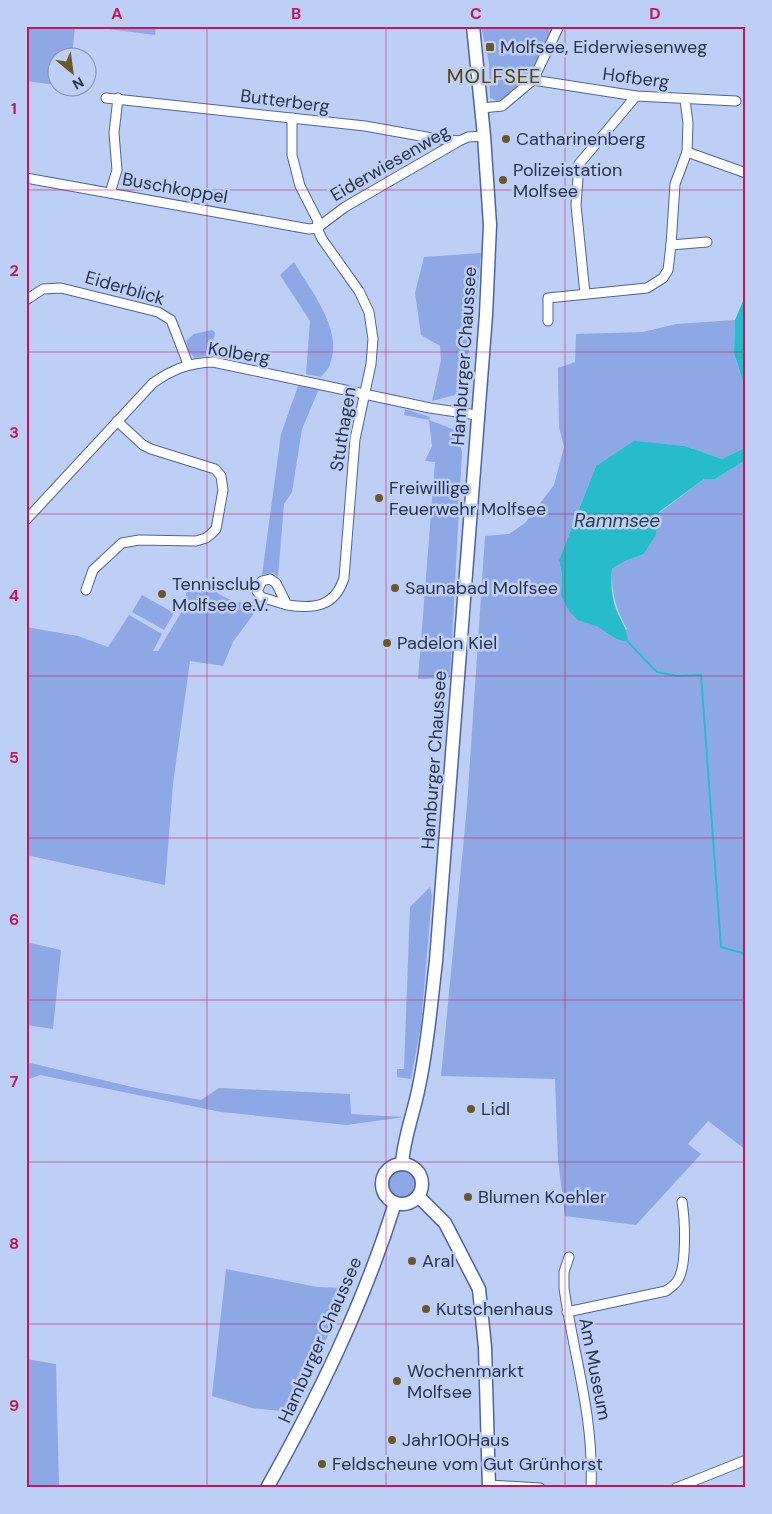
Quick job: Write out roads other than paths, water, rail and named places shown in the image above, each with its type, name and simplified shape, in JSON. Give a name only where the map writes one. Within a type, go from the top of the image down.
[{"type":"main road","name":"Hamburger Chaussee","points":[[402,1164],[405,1136],[417,1099],[426,1054],[436,961],[486,315],[490,225],[482,108],[473,26]]},
{"type":"main road","points":[[402,1164],[412,1167],[420,1175],[422,1186],[418,1196],[408,1203],[395,1203],[384,1194],[382,1180],[389,1169],[402,1164]]},
{"type":"main road","points":[[418,1196],[445,1223],[480,1290],[485,1348],[489,1487]]},
{"type":"main road","name":"Hamburger Chaussee","points":[[267,1488],[308,1416],[360,1300],[395,1203]]},
{"type":"street","points":[[482,108],[502,106],[533,80],[559,26]]},
{"type":"street","name":"Hofberg","points":[[533,80],[636,96],[736,102]]},
{"type":"street","points":[[585,294],[576,205],[579,164],[636,96]]},
{"type":"street","name":"Butterberg","points":[[106,98],[365,126],[459,141]]},
{"type":"street","points":[[110,193],[116,170],[114,133],[118,98]]},
{"type":"street","points":[[548,321],[548,298],[647,288],[663,278],[668,270],[674,184],[687,152],[688,123],[685,100]]},
{"type":"street","name":"Stuthagen","points":[[287,605],[311,607],[325,604],[334,598],[340,590],[344,578],[355,439],[373,339],[368,312],[360,291],[322,239],[317,228],[318,221],[300,186],[292,155],[292,118]]},
{"type":"street","name":"Eiderwiesenweg","points":[[317,228],[345,207],[459,141],[468,137],[484,136]]},
{"type":"street","points":[[687,152],[746,173]]},
{"type":"street","name":"Buschkoppel","points":[[26,178],[309,229],[317,228]]},
{"type":"street","points":[[671,245],[707,242]]},
{"type":"street","name":"Eiderblick","points":[[26,300],[43,289],[62,288],[158,312],[172,320],[188,364]]},
{"type":"street","name":"Kolberg","points":[[26,520],[153,383],[172,370],[188,364],[214,362],[364,395],[477,415]]},
{"type":"street","points":[[86,590],[93,570],[122,543],[139,540],[196,541],[206,538],[216,529],[224,490],[221,476],[215,468],[151,449],[143,445],[117,421]]},
{"type":"street","points":[[567,1312],[612,1304],[666,1291],[672,1287],[678,1280],[681,1269],[686,1223],[682,1202]]},
{"type":"street","name":"Am Museum","points":[[569,1257],[564,1272],[567,1312],[588,1414],[591,1440],[591,1488]]},
{"type":"street","points":[[676,1488],[746,1460]]},
{"type":"street","points":[[489,1487],[540,1488]]},
{"type":"water","points":[[746,294],[746,391],[734,353],[735,320]]},
{"type":"water","name":"Rammsee","points":[[634,441],[685,446],[722,459],[746,447],[746,460],[715,479],[704,479],[659,512],[656,535],[644,554],[625,561],[612,569],[613,599],[625,628],[628,642],[616,639],[598,627],[578,620],[569,611],[561,595],[562,575],[559,560],[596,466]]},
{"type":"waterway","points":[[628,642],[657,672],[677,676],[701,675],[721,947],[746,954]]},
{"type":"place","name":"Molfsee, Eiderwiesenweg","points":[[490,47]]},
{"type":"place","name":"Catharinenberg","points":[[506,139]]},
{"type":"place","name":"Polizeistation Molfsee","points":[[503,180]]},
{"type":"place","name":"Freiwillige Feuerwehr Molfsee","points":[[379,498]]},
{"type":"place","name":"Saunabad Molfsee","points":[[395,588]]},
{"type":"place","name":"Tennisclub Molfsee e.V.","points":[[162,594]]},
{"type":"place","name":"Padelon Kiel","points":[[387,643]]},
{"type":"place","name":"Lidl","points":[[471,1109]]},
{"type":"place","name":"Blumen Koehler","points":[[468,1197]]},
{"type":"place","name":"Aral","points":[[412,1261]]},
{"type":"place","name":"Kutschenhaus","points":[[426,1309]]},
{"type":"place","name":"Wochenmarkt Molfsee","points":[[397,1381]]},
{"type":"place","name":"Jahr100Haus","points":[[392,1440]]},
{"type":"place","name":"Feldscheune vom Gut Grünhorst","points":[[322,1464]]},
{"type":"district","name":"MOLFSEE","points":[[494,76]]}]
